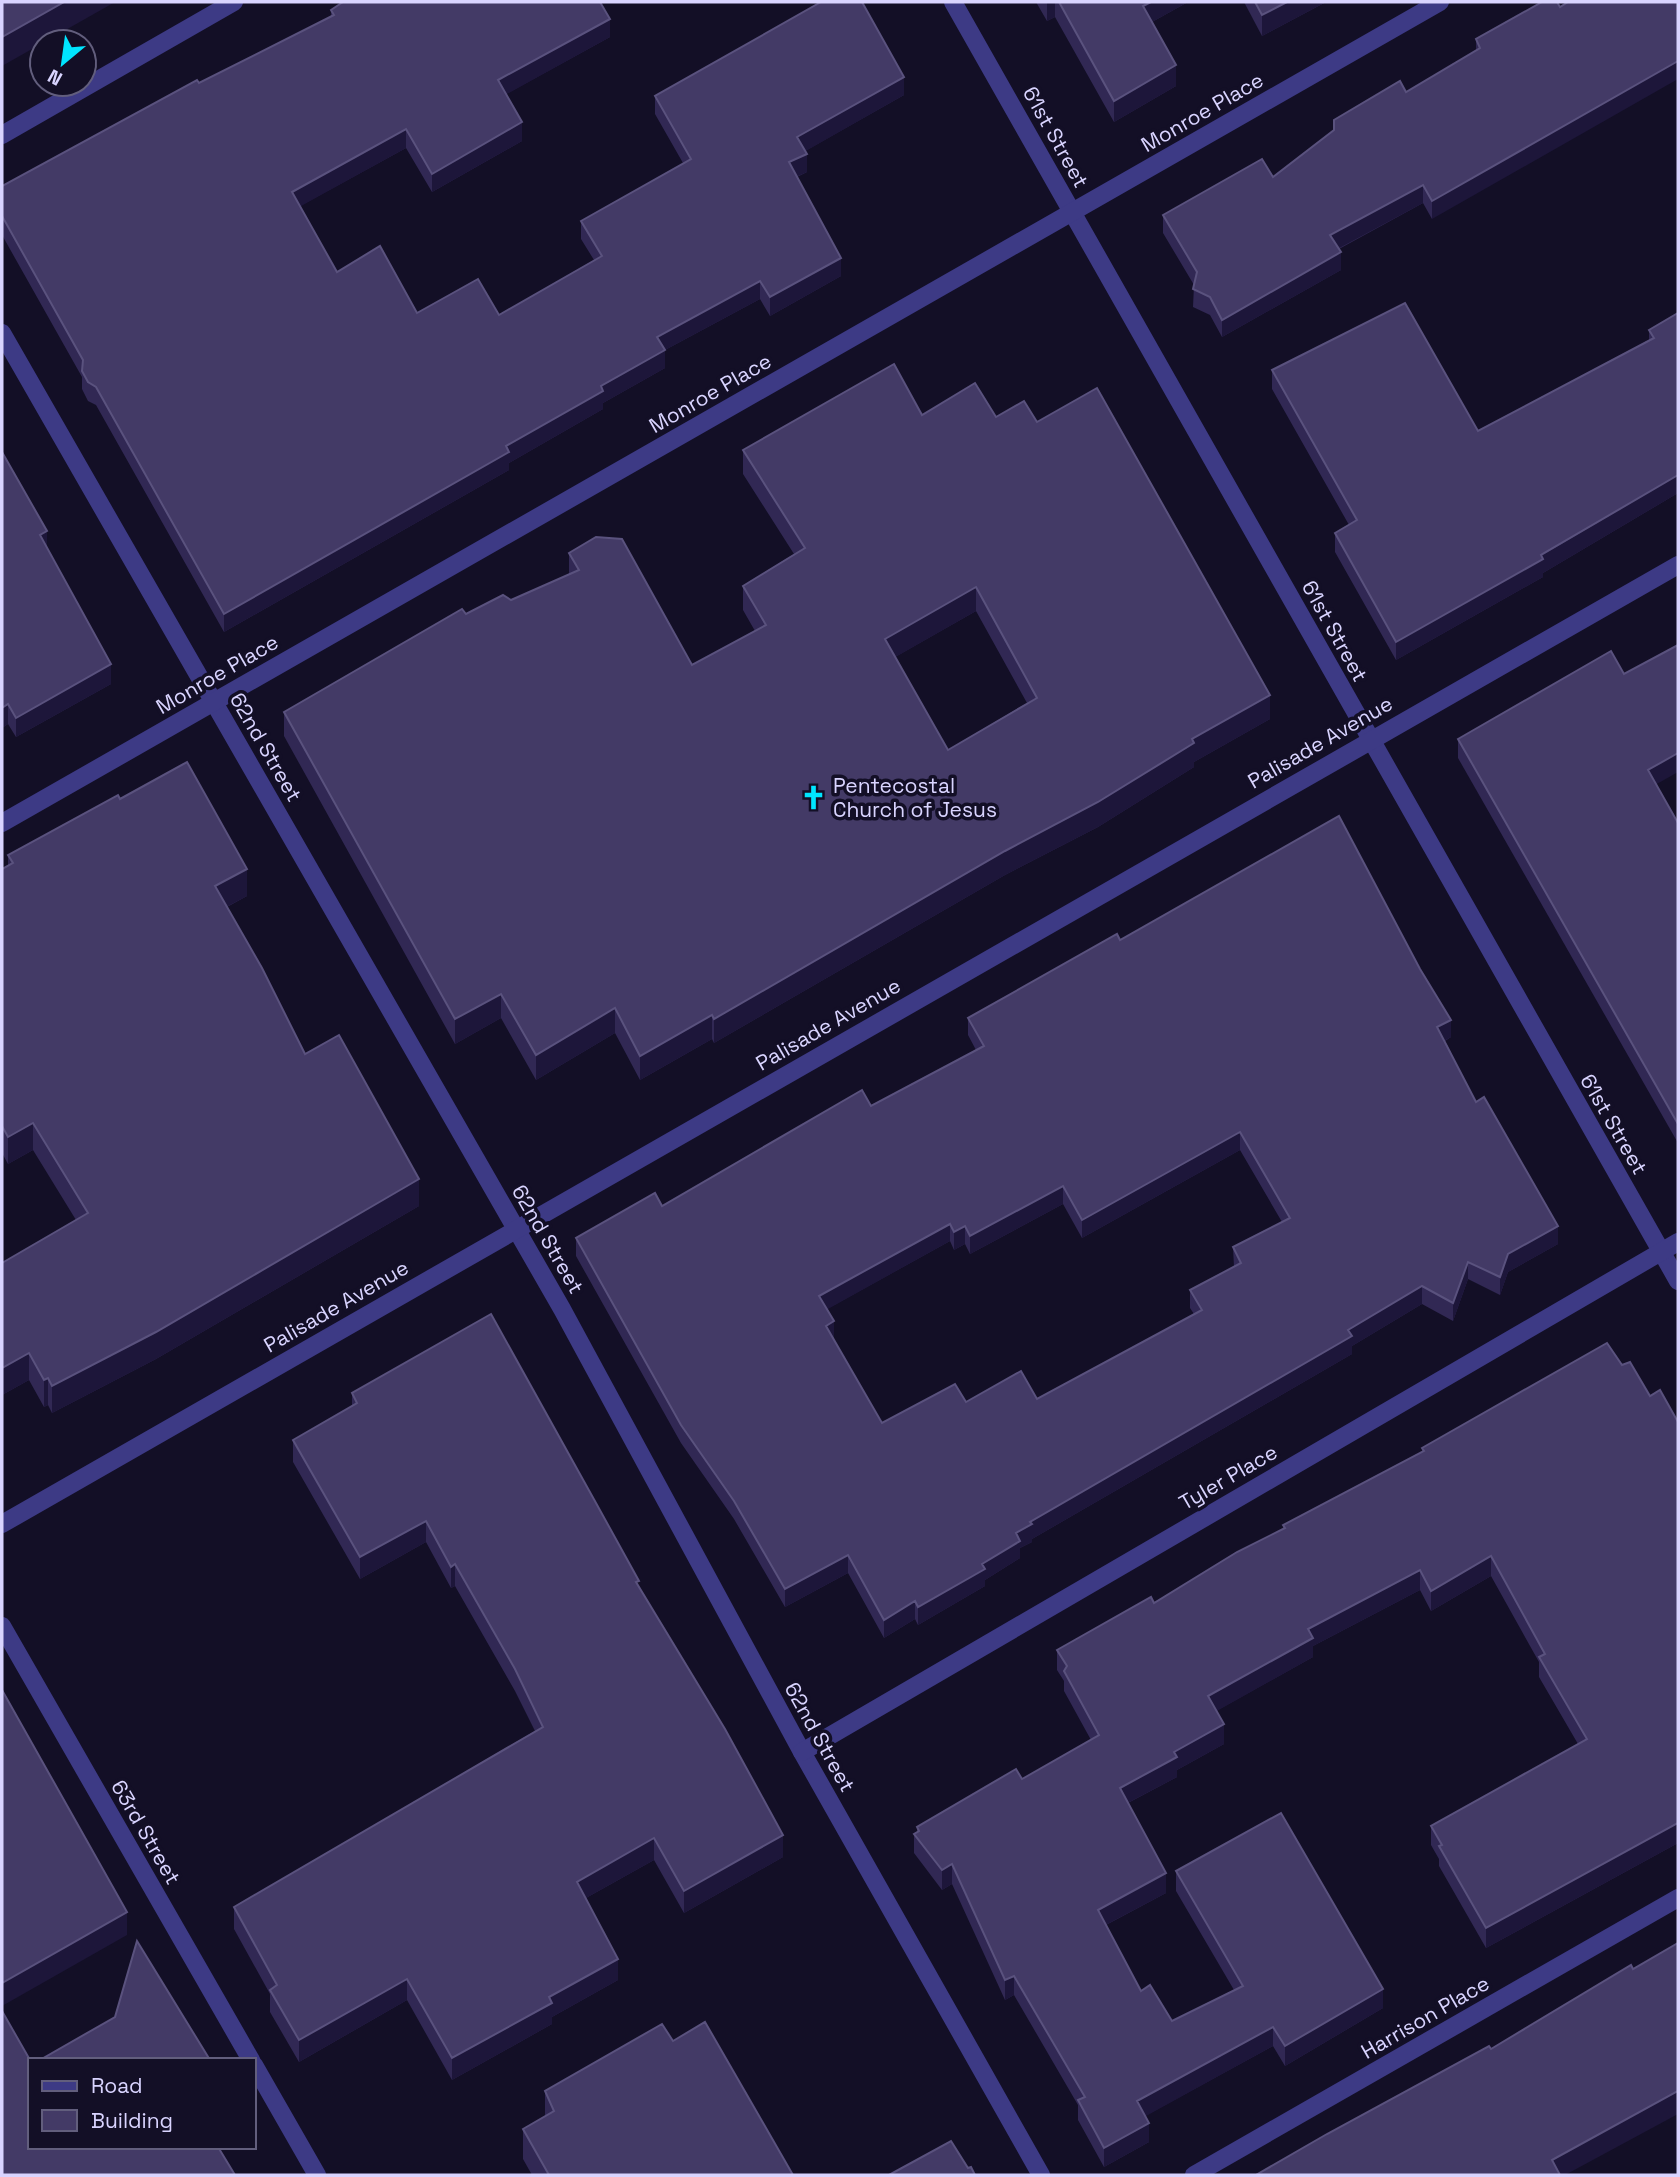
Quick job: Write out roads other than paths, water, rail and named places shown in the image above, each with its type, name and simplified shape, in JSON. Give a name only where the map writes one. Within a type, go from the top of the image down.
[{"type":"street","points":[[2,135],[234,2]]},
{"type":"street","name":"61st Street","points":[[953,2],[1678,1281]]},
{"type":"street","name":"Monroe Place","points":[[2,823],[1440,2]]},
{"type":"street","name":"62nd Street","points":[[2,333],[516,1229],[802,1752],[1041,2175]]},
{"type":"street","name":"Palisade Avenue","points":[[2,1524],[1678,565]]},
{"type":"street","name":"Tyler Place","points":[[802,1752],[1678,1242]]},
{"type":"street","name":"63rd Street","points":[[2,1626],[250,2058]]},
{"type":"street","name":"Harrison Place","points":[[1194,2175],[1678,1898]]},
{"type":"street","points":[[256,2068],[317,2175]]},
{"type":"place","name":"Pentecostal Church of Jesus","points":[[813,797]]}]
